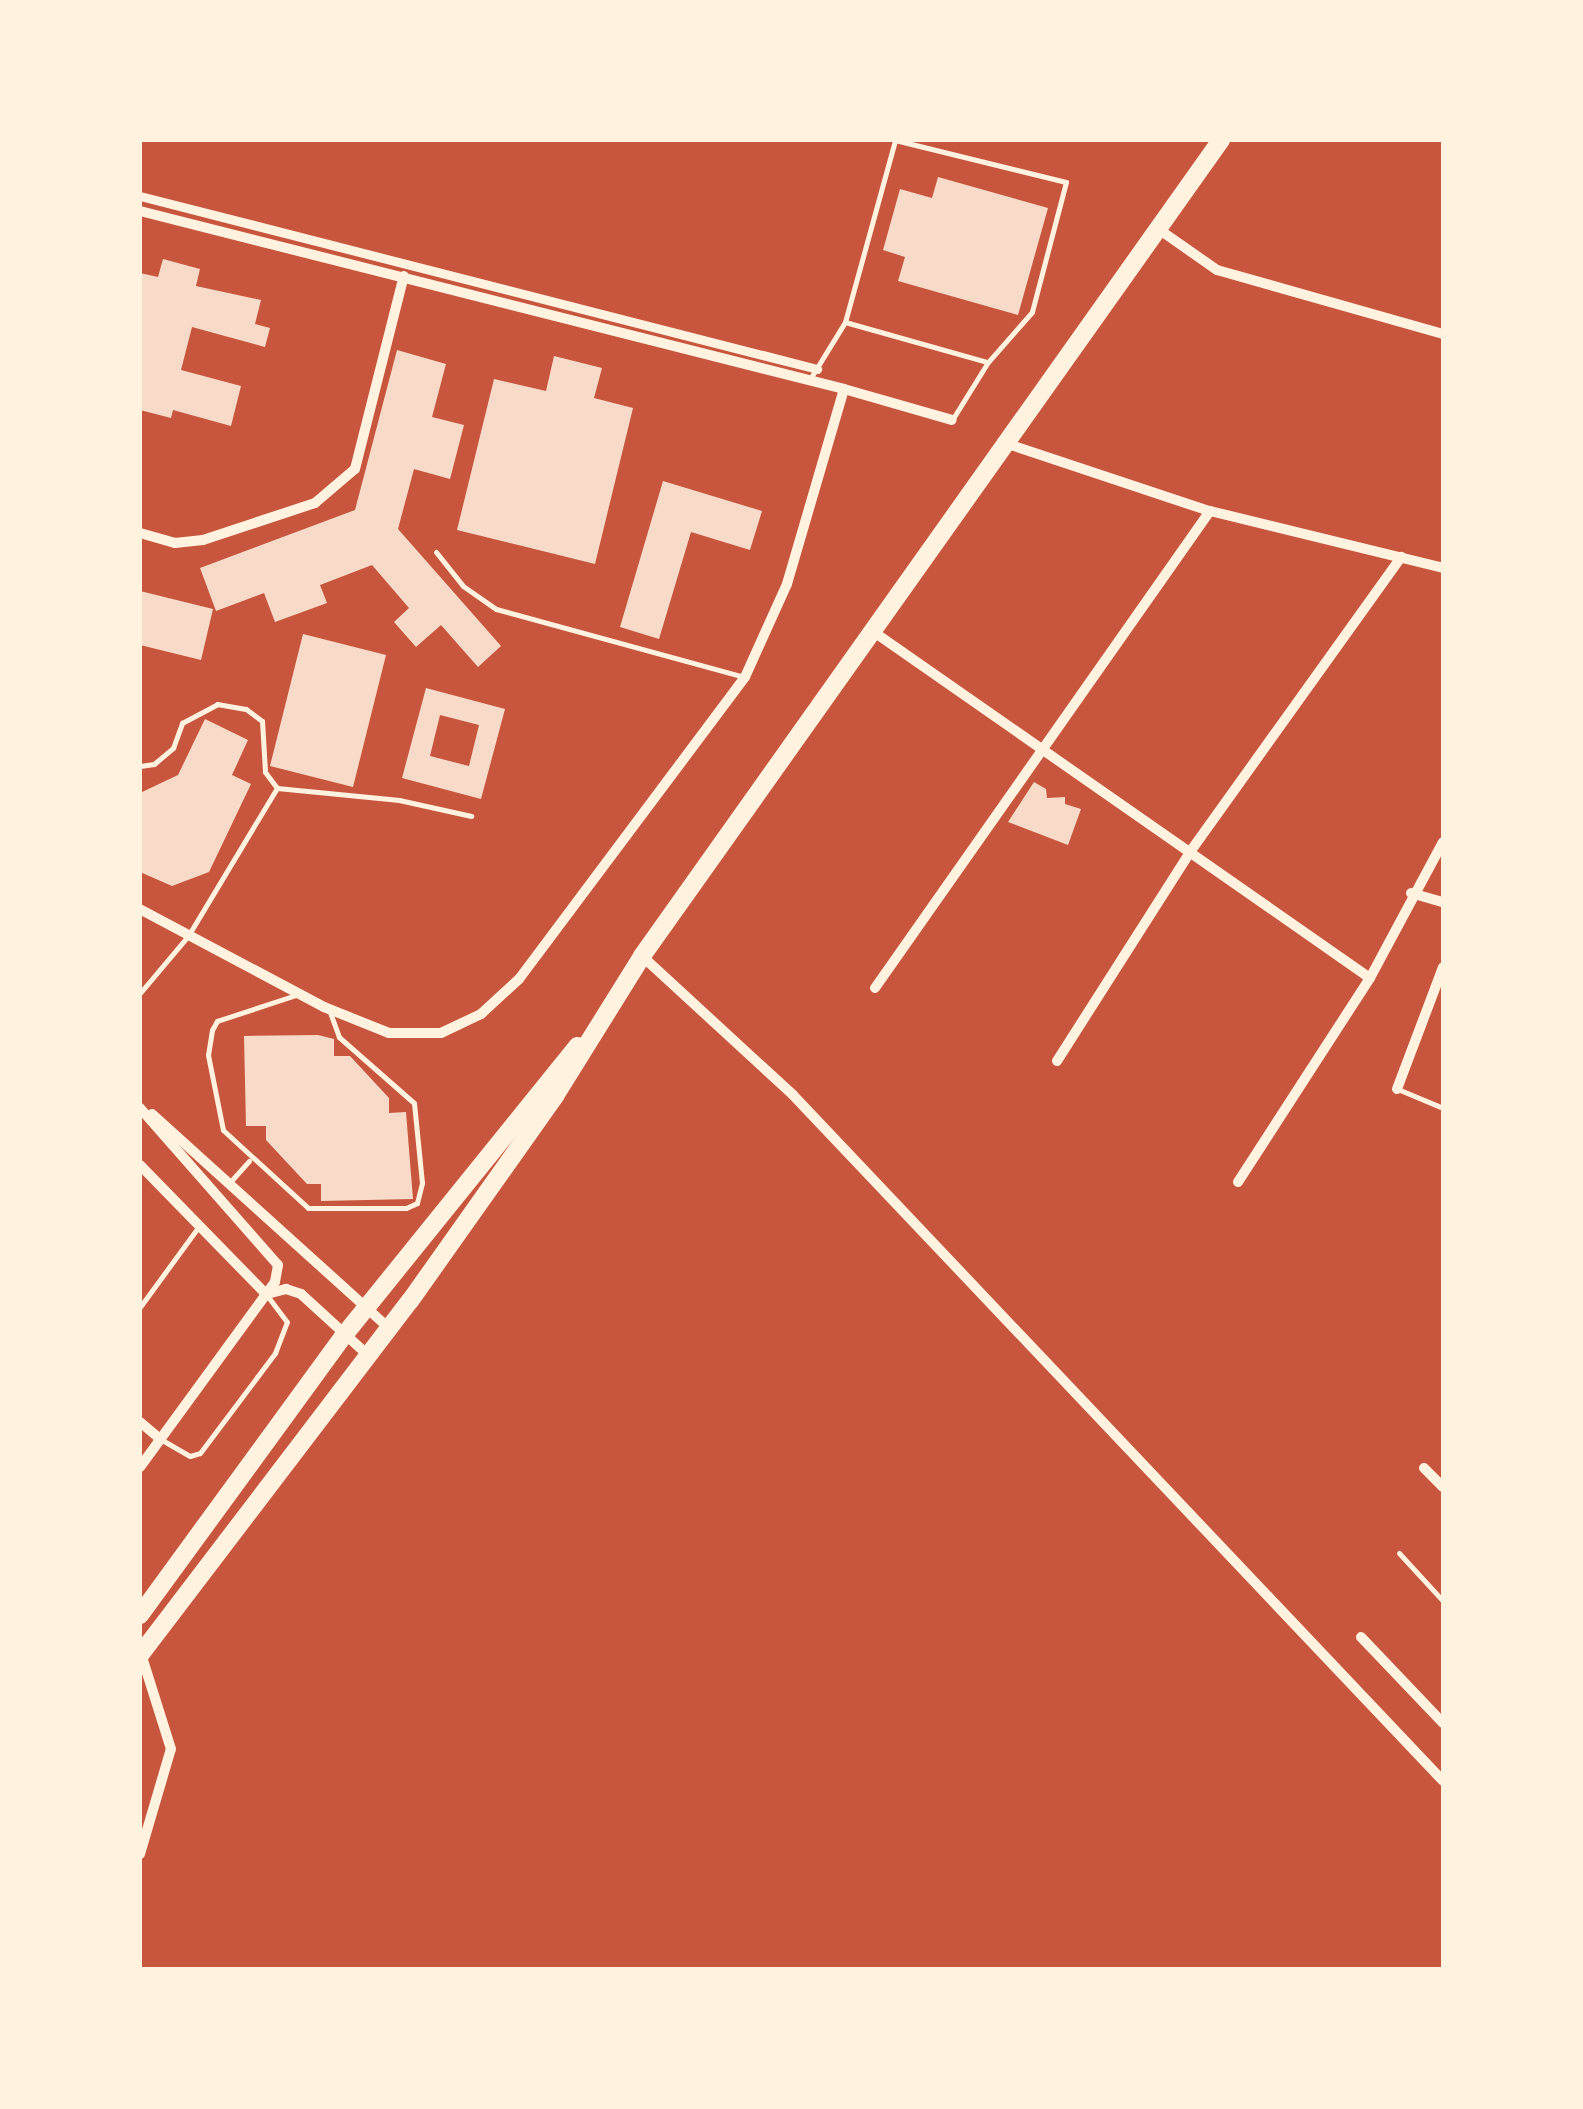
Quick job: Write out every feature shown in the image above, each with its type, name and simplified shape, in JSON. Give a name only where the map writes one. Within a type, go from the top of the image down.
[{"type":"main road","points":[[140,1655],[389,1328],[611,1009],[642,956],[1001,442],[1224,140]]},
{"type":"main road","points":[[140,1615],[345,1334],[543,1082],[611,1009]]},
{"type":"street","points":[[140,196],[814,374],[844,389],[952,420]]},
{"type":"street","points":[[140,210],[814,374]]},
{"type":"street","points":[[1157,228],[1217,270],[1443,334]]},
{"type":"street","points":[[140,533],[175,542],[202,540],[314,503],[355,469],[404,276]]},
{"type":"street","points":[[140,908],[298,994],[389,1033],[442,1033],[481,1014],[519,979],[745,677],[787,584],[844,389]]},
{"type":"street","points":[[1001,442],[1210,511],[1443,568]]},
{"type":"street","points":[[875,988],[1210,511]]},
{"type":"street","points":[[1057,1061],[1190,852],[1400,556]]},
{"type":"street","points":[[871,630],[1370,978]]},
{"type":"street","points":[[1238,1182],[1370,978],[1411,893],[1443,842]]},
{"type":"street","points":[[1411,893],[1443,902]]},
{"type":"street","points":[[642,956],[794,1095],[1443,1781]]},
{"type":"street","points":[[1396,1089],[1443,967]]},
{"type":"street","points":[[140,1106],[231,1181],[389,1328]]},
{"type":"street","points":[[140,1106],[278,1265],[266,1294],[140,1468]]},
{"type":"street","points":[[140,1166],[266,1294]]},
{"type":"street","points":[[266,1294],[286,1289],[301,1294],[368,1356]]},
{"type":"street","points":[[140,1422],[160,1439]]},
{"type":"street","points":[[1424,1468],[1443,1488]]},
{"type":"street","points":[[1361,1637],[1443,1723]]},
{"type":"street","points":[[140,1655],[171,1749],[140,1854]]},
{"type":"lane","points":[[814,374],[846,322],[896,140],[1066,182],[1032,312],[988,362],[952,420]]},
{"type":"lane","points":[[846,322],[988,362]]},
{"type":"lane","points":[[436,552],[464,586],[496,609],[745,677]]},
{"type":"lane","points":[[140,766],[154,764],[172,748],[182,723],[218,704],[246,709],[262,721],[265,772],[276,788],[400,800],[471,816]]},
{"type":"lane","points":[[140,993],[188,936],[276,788]]},
{"type":"lane","points":[[298,994],[217,1020],[212,1030],[214,1106],[223,1130],[249,1161],[308,1208],[379,1212],[417,1203],[422,1184],[414,1103],[340,1037],[329,1009]]},
{"type":"lane","points":[[1396,1089],[1443,1108]]},
{"type":"lane","points":[[231,1181],[249,1161]]},
{"type":"lane","points":[[140,1307],[143,1297],[199,1226]]},
{"type":"lane","points":[[160,1439],[190,1456],[200,1453],[275,1353],[287,1322],[266,1294]]},
{"type":"lane","points":[[1399,1553],[1443,1600]]},
{"type":"building","points":[[938,177],[1048,208],[1018,315],[898,281],[905,257],[883,250],[900,189],[932,198]]},
{"type":"building","points":[[163,259],[200,269],[196,286],[261,300],[255,324],[270,328],[265,347],[192,327],[181,370],[241,386],[231,426],[173,410],[171,418],[140,410],[140,273],[158,277]]},
{"type":"building","points":[[397,350],[446,364],[432,417],[464,425],[450,479],[414,469],[398,529],[501,646],[478,667],[441,625],[416,647],[394,622],[409,608],[372,565],[320,585],[327,603],[275,622],[264,593],[216,611],[200,568],[355,510]]},
{"type":"building","points":[[554,356],[602,368],[594,398],[633,408],[595,564],[457,530],[494,379],[546,391]]},
{"type":"building","points":[[663,481],[762,511],[750,550],[691,532],[659,639],[620,627]]},
{"type":"building","points":[[140,591],[213,609],[201,660],[140,645]]},
{"type":"building","points":[[303,634],[386,655],[353,787],[270,766]]},
{"type":"building","points":[[426,688],[505,709],[481,799],[402,778]],"holes":[[[440,715],[479,725],[469,766],[430,756]]]},
{"type":"building","points":[[205,719],[248,740],[232,775],[251,784],[209,872],[172,886],[140,872],[140,793],[178,775]]},
{"type":"building","points":[[1034,782],[1046,789],[1047,798],[1065,797],[1065,804],[1081,809],[1068,845],[1008,822]]},
{"type":"building","points":[[318,1035],[334,1039],[334,1056],[350,1056],[389,1098],[389,1113],[406,1112],[413,1199],[321,1201],[321,1184],[307,1184],[266,1140],[266,1126],[246,1126],[244,1036]]}]
